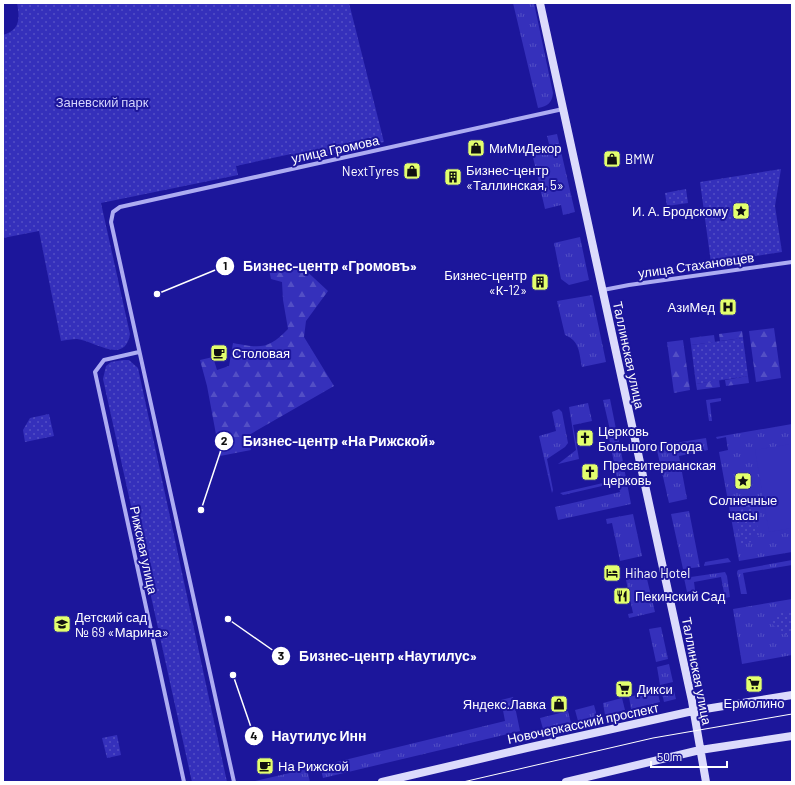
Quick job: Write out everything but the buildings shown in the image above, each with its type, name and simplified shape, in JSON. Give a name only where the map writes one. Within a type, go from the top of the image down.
[{"type":"street","name":"Таллинская улица","points":[[540,3],[693,712],[706,782]]},
{"type":"street","name":"улица Громова","points":[[139,352],[111,222],[113,212],[120,207],[564,109]]},
{"type":"street","name":"улица Стахановцев","points":[[603,290],[792,262]]},
{"type":"street","name":"Рижская улица","points":[[139,352],[104,360],[95,372],[184,782]]},
{"type":"street","points":[[139,352],[234,782]]},
{"type":"street","name":"Новочеркасский проспект","points":[[382,782],[531,747],[693,712],[792,695]]},
{"type":"street","points":[[566,782],[700,750],[792,736]]},
{"type":"green space","name":"Заневский парк","points":[[17,3],[349,3],[384,142],[293,162],[291,154],[236,166],[238,175],[101,203],[130,334],[127,343],[122,348],[115,350],[84,340],[77,339],[61,341],[39,231],[3,238],[3,35],[13,30],[18,23]]},
{"type":"green space","points":[[513,3],[534,3],[553,93],[552,99],[547,105],[538,108]]},
{"type":"green space","points":[[557,134],[575,212],[563,215],[561,205],[545,209],[532,153],[550,148],[547,136]]},
{"type":"green space","points":[[781,169],[775,206],[782,252],[711,263],[700,182]]},
{"type":"green space","points":[[686,189],[688,203],[667,206],[665,193]]},
{"type":"green space","points":[[580,237],[589,280],[569,285],[561,279],[554,243]]},
{"type":"green space","points":[[268,264],[281,273],[300,265],[328,291],[306,321],[304,337],[334,386],[249,435],[251,450],[220,456],[207,386],[200,360],[213,357],[217,370],[229,366],[233,343],[250,346],[263,346],[275,341],[288,329],[283,300],[282,282],[271,279]]},
{"type":"green space","points":[[592,295],[606,362],[582,367],[576,344],[565,335],[557,301]]},
{"type":"green space","points":[[774,328],[781,378],[756,382],[749,331]]},
{"type":"green space","points":[[742,331],[743,338],[720,341],[719,334]]},
{"type":"green space","points":[[714,335],[715,342],[691,345],[690,338]]},
{"type":"green space","points":[[743,338],[748,376],[696,384],[691,345]]},
{"type":"green space","points":[[683,340],[690,390],[674,393],[667,342]]},
{"type":"green space","points":[[129,360],[138,368],[227,782],[192,782],[103,379],[106,366],[111,362]]},
{"type":"green space","points":[[748,376],[749,383],[726,386],[725,380]]},
{"type":"green space","points":[[719,380],[720,387],[697,390],[696,384]]},
{"type":"green space","points":[[721,398],[721,401],[710,403],[712,421],[709,421],[706,400]]},
{"type":"green space","points":[[610,399],[616,429],[610,430],[603,400]]},
{"type":"green space","points":[[588,403],[592,421],[573,425],[579,459],[558,464],[576,450],[569,407]]},
{"type":"green space","points":[[559,409],[562,412],[568,443],[565,447],[547,459],[553,490],[552,493],[539,436],[556,431],[552,412]]},
{"type":"green space","points":[[49,414],[54,436],[25,442],[23,430],[30,418]]},
{"type":"green space","points":[[792,424],[792,552],[739,561],[719,452],[728,450],[726,437],[717,439],[716,437]]},
{"type":"green space","points":[[618,436],[631,504],[558,520],[555,507],[620,492],[609,438]]},
{"type":"green space","points":[[706,438],[708,450],[679,456],[687,499],[669,503],[656,446]]},
{"type":"green space","points":[[792,444],[792,528],[769,532],[755,450]]},
{"type":"green space","points":[[603,483],[602,486],[563,495],[560,493]]},
{"type":"green space","points":[[754,507],[759,536],[752,537],[752,542],[741,544],[735,511]]},
{"type":"green space","points":[[689,511],[700,567],[683,569],[671,514]]},
{"type":"green space","points":[[633,514],[642,556],[620,561],[612,523],[607,524],[606,519]]},
{"type":"green space","points":[[728,558],[731,562],[704,566],[705,562]]},
{"type":"green space","points":[[792,560],[792,565],[743,573],[747,594],[741,594],[737,572],[738,570]]},
{"type":"green space","points":[[725,572],[730,597],[725,598],[721,577],[694,582],[695,590],[687,592],[684,578]]},
{"type":"green space","points":[[646,575],[655,612],[629,618],[628,614],[633,613],[626,580]]},
{"type":"green space","points":[[792,599],[792,655],[742,664],[733,609]]},
{"type":"green space","points":[[783,612],[792,612],[792,637],[782,633],[769,621],[775,615]]},
{"type":"green space","points":[[661,627],[668,659],[656,662],[649,629]]},
{"type":"green space","points":[[669,664],[673,682],[660,685],[657,667]]},
{"type":"green space","points":[[673,687],[676,699],[664,702],[661,689]]},
{"type":"green space","points":[[657,690],[660,702],[631,709],[629,697]]},
{"type":"green space","points":[[513,697],[520,731],[323,778],[320,766],[505,721],[501,700]]},
{"type":"green space","points":[[622,698],[625,710],[605,715],[603,703]]},
{"type":"green space","points":[[594,705],[597,716],[578,721],[575,710]]},
{"type":"green space","points":[[568,711],[571,723],[543,729],[540,718]]},
{"type":"green space","points":[[117,735],[121,755],[107,758],[102,738]]},
{"type":"green space","points":[[307,769],[310,782],[251,782]]},
{"type":"tram line","points":[[463,782],[653,738],[792,714]]},
{"type":"place","name":"МиМиДекор","points":[[476,148]]},
{"type":"place","name":"BMW","points":[[612,159]]},
{"type":"place","name":"NextTyres","points":[[412,171]]},
{"type":"place","name":"Бизнес-центр «Таллинская, 5»","points":[[453,177]]},
{"type":"place","name":"И. А. Бродскому","points":[[741,211]]},
{"type":"place","name":"Бизнес-центр «К-12»","points":[[540,282]]},
{"type":"place","name":"Бизнес-центр «Громовъ»","points":[[157,294]]},
{"type":"place","name":"АзиМед","points":[[728,307]]},
{"type":"place","name":"Столовая","points":[[219,353]]},
{"type":"place","name":"Церковь Большого Города","points":[[585,438]]},
{"type":"place","name":"Пресвитерианская церковь","points":[[590,472]]},
{"type":"place","name":"Солнечные часы","points":[[743,481]]},
{"type":"place","name":"Бизнес-центр «На Рижской»","points":[[201,510]]},
{"type":"place","name":"Hihao Hotel","points":[[612,573]]},
{"type":"place","name":"Пекинский Сад","points":[[622,596]]},
{"type":"place","name":"Бизнес-центр «Наутилус»","points":[[228,619]]},
{"type":"place","name":"Детский сад № 69 «Марина»","points":[[62,624]]},
{"type":"place","name":"Наутилус Инн","points":[[233,675]]},
{"type":"place","name":"Ермолино","points":[[754,684]]},
{"type":"place","name":"Дикси","points":[[624,689]]},
{"type":"place","name":"Яндекс.Лавка","points":[[559,704]]},
{"type":"place","name":"На Рижской","points":[[265,766]]}]
